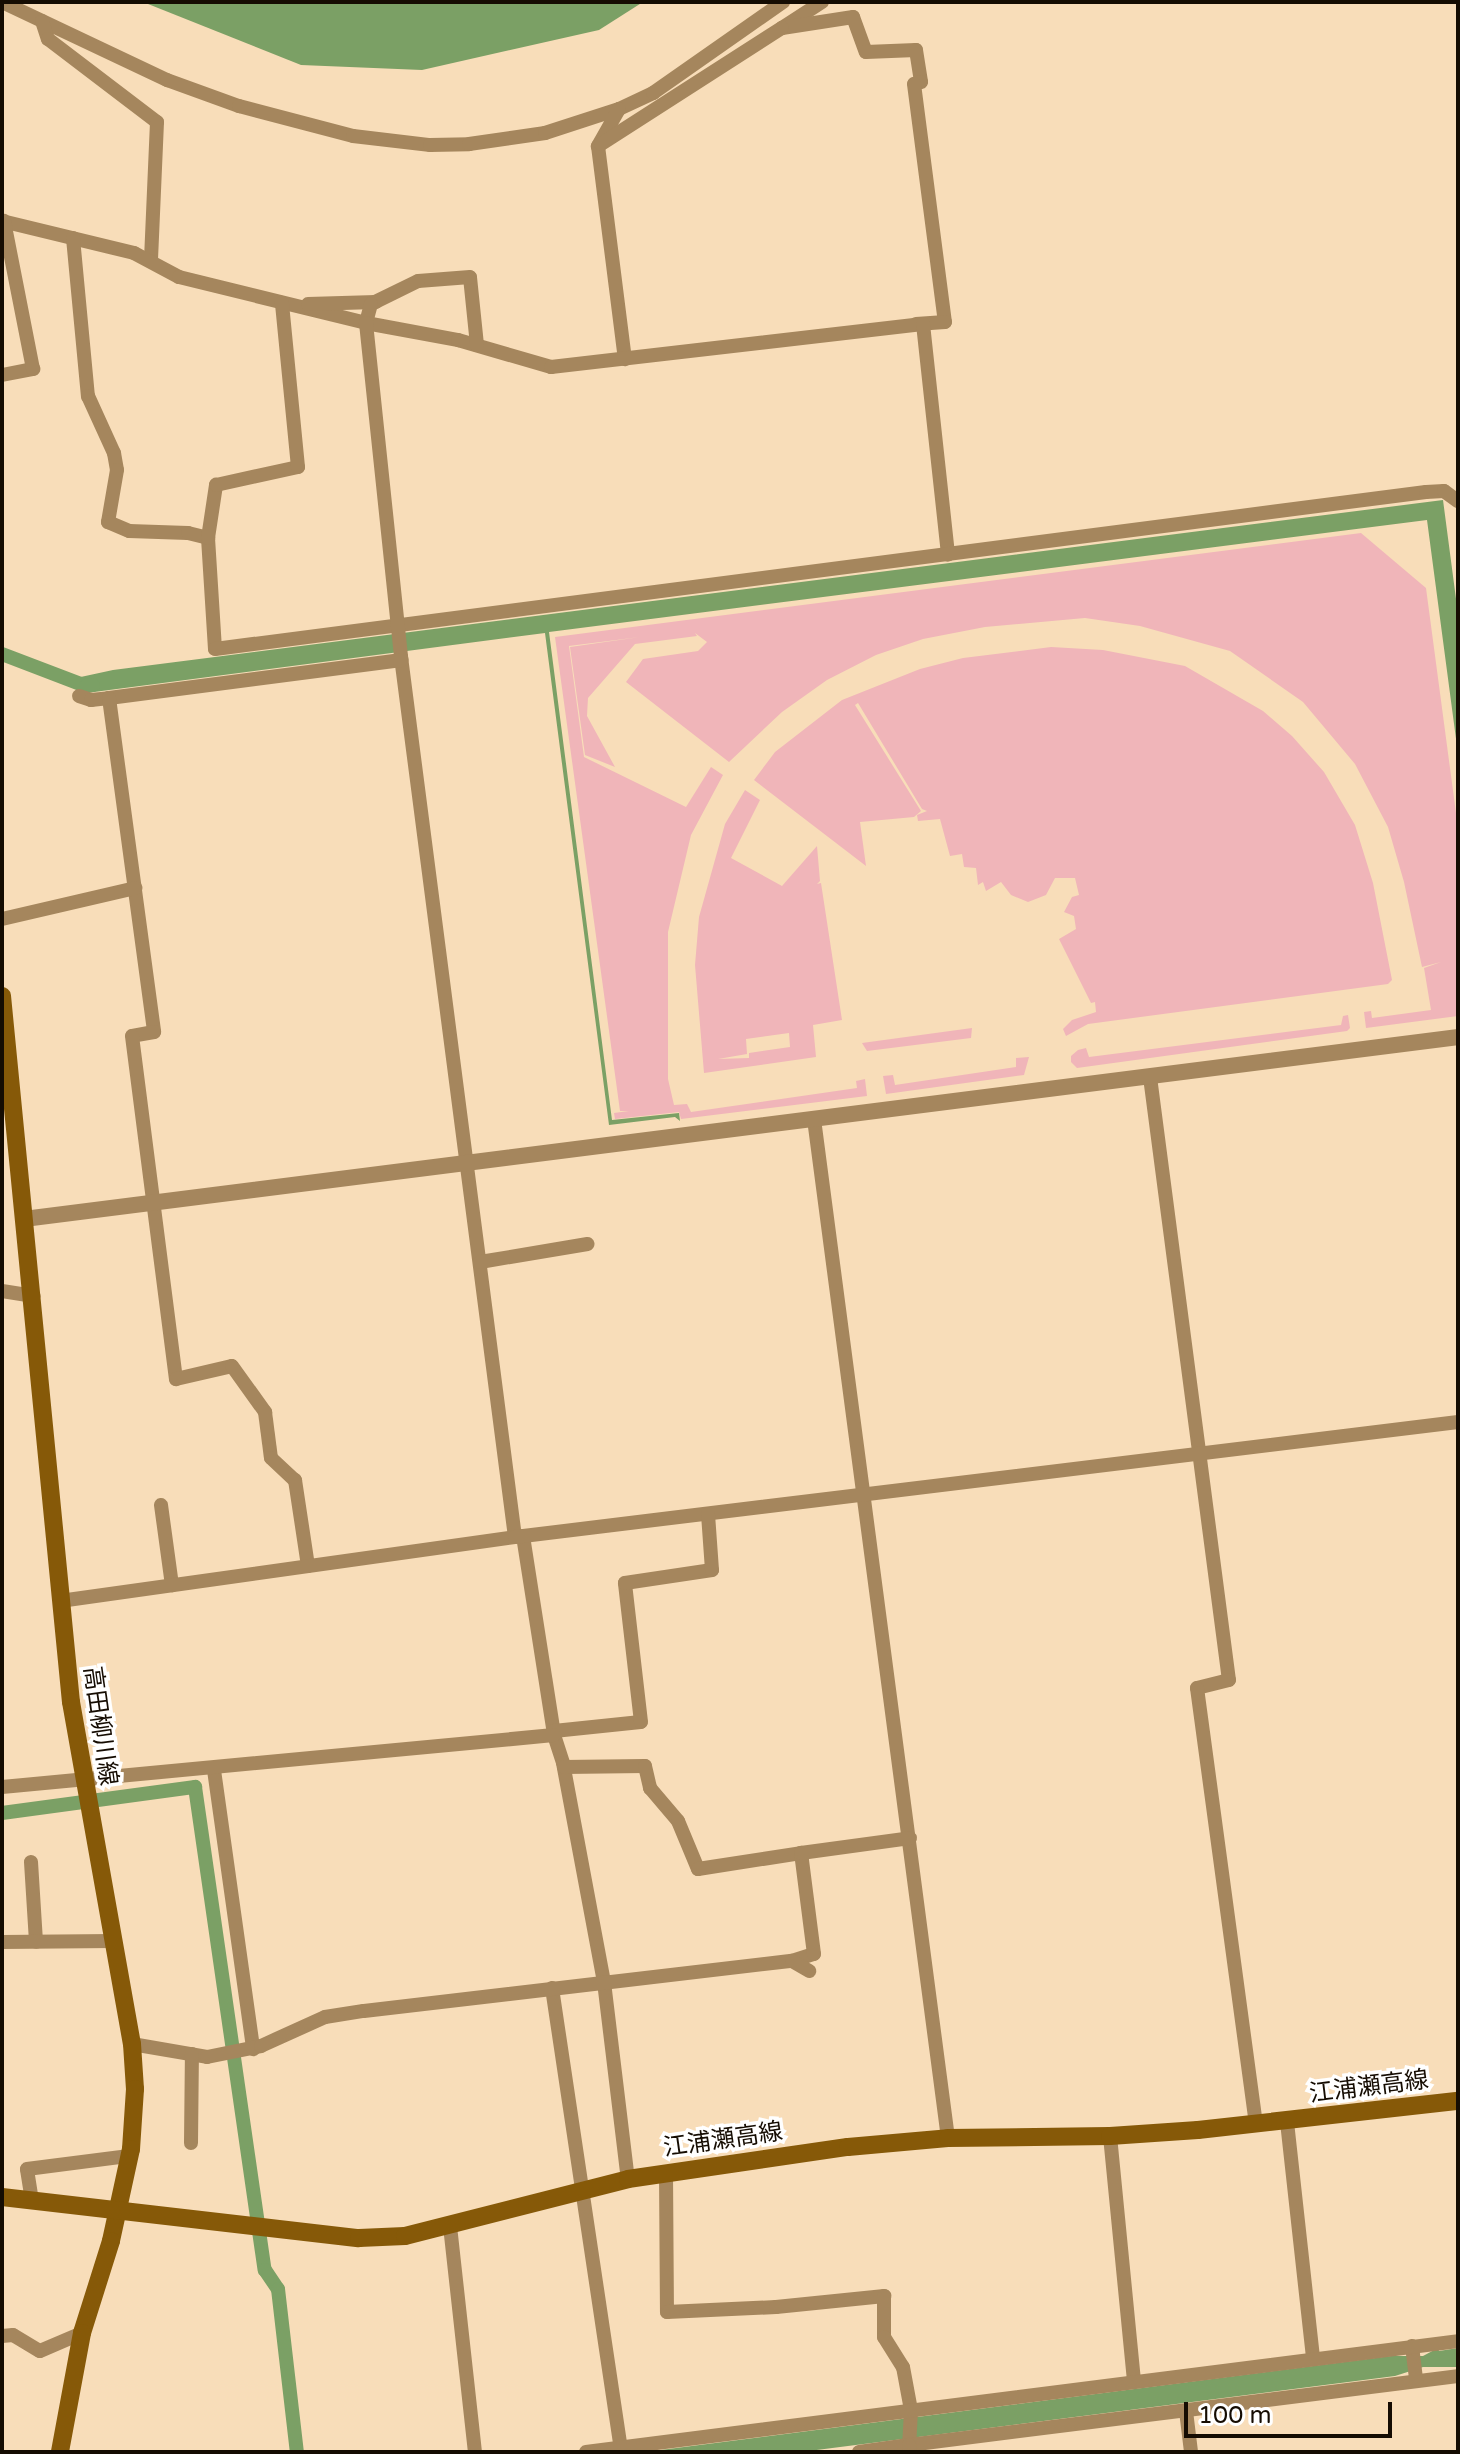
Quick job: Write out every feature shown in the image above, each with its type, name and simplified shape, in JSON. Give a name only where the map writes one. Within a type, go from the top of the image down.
[{"type":"main road","name":"高田柳川線","points":[[2,996],[34,1296],[60,1601],[83,1782],[132,2044],[135,2089],[129,2156],[118,2211],[82,2333],[60,2452]]},
{"type":"main road","name":"江浦瀬高線","points":[[2,2197],[359,2238],[405,2236],[583,2189],[666,2173],[948,2138],[1110,2136],[1287,2122],[1458,2101]]},
{"type":"street","points":[[2,2],[203,94],[289,121],[392,143],[456,145],[545,133],[619,109],[653,93],[783,2]]},
{"type":"street","points":[[598,146],[822,2]]},
{"type":"street","points":[[2,375],[33,369],[3,221],[134,253],[173,274],[366,323],[477,345],[551,367],[945,322],[914,84],[921,82],[916,50],[866,52],[853,17],[782,28]]},
{"type":"street","points":[[42,21],[48,39],[157,122],[151,260]]},
{"type":"street","points":[[619,109],[598,146],[625,359]]},
{"type":"street","points":[[73,238],[88,396],[114,453],[117,470],[108,522],[129,531],[188,533],[208,538]]},
{"type":"street","points":[[477,345],[470,277],[418,281],[371,304],[366,323],[401,659],[480,1262],[519,1536],[554,1733],[563,1765],[604,1982],[628,2179]]},
{"type":"street","points":[[287,304],[376,302]]},
{"type":"street","points":[[287,304],[298,467],[216,485],[208,538],[215,649],[1426,492],[1444,491],[1458,501]]},
{"type":"street","points":[[916,324],[923,324],[948,555]]},
{"type":"street","points":[[79,696],[109,698],[401,659]]},
{"type":"street","points":[[109,698],[154,1032],[132,1036],[176,1379],[232,1366],[265,1412],[271,1458],[295,1480],[308,1566]]},
{"type":"street","points":[[2,919],[135,888]]},
{"type":"street","points":[[24,1219],[1458,1037]]},
{"type":"street","points":[[1150,1077],[1229,1680],[1197,1688],[1256,2125]]},
{"type":"street","points":[[814,1119],[948,2138]]},
{"type":"street","points":[[480,1262],[588,1244]]},
{"type":"street","points":[[2,1291],[34,1296]]},
{"type":"street","points":[[60,1601],[519,1536],[1458,1422]]},
{"type":"street","points":[[161,1505],[172,1585]]},
{"type":"street","points":[[2,1787],[214,1770],[641,1722],[625,1583],[712,1570],[708,1514]]},
{"type":"street","points":[[563,1765],[645,1766],[650,1788],[678,1821],[698,1869],[910,1838]]},
{"type":"street","points":[[214,1770],[257,2048]]},
{"type":"street","points":[[132,2044],[207,2057],[257,2048],[325,2017],[792,1961],[814,1954],[801,1853]]},
{"type":"street","points":[[31,1862],[36,1942]]},
{"type":"street","points":[[2,1942],[113,1941]]},
{"type":"street","points":[[792,1961],[809,1971]]},
{"type":"street","points":[[552,1988],[621,2450]]},
{"type":"street","points":[[191,2143],[192,2054]]},
{"type":"street","points":[[1287,2122],[1313,2359]]},
{"type":"street","points":[[1110,2136],[1134,2382]]},
{"type":"street","points":[[32,2201],[27,2169],[129,2156]]},
{"type":"street","points":[[666,2173],[667,2312],[776,2307],[884,2296],[884,2337],[903,2367],[911,2410],[909,2449]]},
{"type":"street","points":[[450,2226],[475,2452]]},
{"type":"street","points":[[2,2336],[13,2335],[40,2351],[82,2333]]},
{"type":"street","points":[[859,2452],[909,2449],[1186,2411],[1414,2363],[1458,2341]]},
{"type":"street","points":[[586,2452],[621,2450],[1313,2359],[1414,2363],[1458,2376]]},
{"type":"street","points":[[1186,2411],[1191,2452]]},
{"type":"shaded area","points":[[143,2],[643,2],[599,30],[422,70],[301,65]]},
{"type":"shaded area","points":[[1443,500],[1458,614],[1458,754],[1427,520],[549,632],[612,1120],[679,1113],[680,1121],[675,1117],[609,1125],[545,633],[94,692],[73,686],[76,678],[113,670]]},
{"type":"shaded area","points":[[1361,533],[1426,588],[1458,828],[1458,1016],[1366,1028],[1364,1012],[1371,1011],[1372,1018],[1431,1010],[1424,968],[1441,962],[1422,967],[1404,882],[1388,827],[1355,764],[1303,702],[1230,651],[1140,626],[1085,618],[985,627],[923,639],[876,655],[827,680],[782,712],[729,762],[626,682],[643,659],[698,651],[707,642],[695,633],[697,636],[635,644],[588,698],[587,716],[615,767],[585,755],[570,647],[640,637],[569,646],[584,757],[686,807],[711,767],[723,775],[691,835],[668,932],[668,1079],[674,1105],[687,1104],[691,1112],[857,1088],[856,1081],[865,1079],[867,1096],[681,1119],[679,1112],[615,1119],[614,1113],[629,1111],[620,1111],[555,637]]},
{"type":"shaded area","points":[[1051,647],[1103,650],[1185,666],[1263,711],[1292,736],[1324,772],[1355,825],[1373,883],[1392,980],[1388,984],[1088,1024],[1066,1036],[1063,1029],[1072,1020],[1096,1012],[1095,1002],[1091,1003],[1059,939],[1076,929],[1074,916],[1064,912],[1072,897],[1079,895],[1075,878],[1055,878],[1046,895],[1028,902],[1011,895],[1001,882],[986,891],[983,882],[978,885],[976,868],[964,867],[962,854],[950,856],[940,819],[918,821],[917,815],[927,811],[922,809],[858,703],[855,705],[921,811],[914,817],[860,822],[866,866],[754,780],[775,752],[842,700],[920,669],[963,658]]},
{"type":"shaded area","points":[[745,790],[760,800],[731,858],[782,886],[817,846],[820,881],[817,884],[821,883],[842,1020],[813,1025],[816,1057],[704,1073],[695,965],[699,917],[725,824]],"holes":[[[789,1033],[790,1047],[749,1053],[749,1058],[718,1059],[747,1054],[746,1039]]]},
{"type":"shaded area","points":[[1348,1015],[1350,1028],[1347,1031],[1077,1068],[1071,1062],[1071,1056],[1086,1048],[1089,1057],[1341,1025],[1343,1016]]},
{"type":"shaded area","points":[[972,1028],[971,1038],[867,1051],[862,1043]]},
{"type":"shaded area","points":[[1029,1057],[1024,1075],[886,1094],[883,1076],[893,1075],[895,1085],[1016,1067],[1016,1058]]},
{"type":"shaded area","points":[[1438,2348],[1439,2351],[1458,2348],[1458,2367],[1423,2367],[1395,2376],[801,2452],[645,2452],[1391,2356],[1423,2356]]},
{"type":"waterway","points":[[2,654],[86,686],[93,685]]},
{"type":"waterway","points":[[2,1813],[195,1787],[265,2270],[278,2289],[297,2452]]}]
